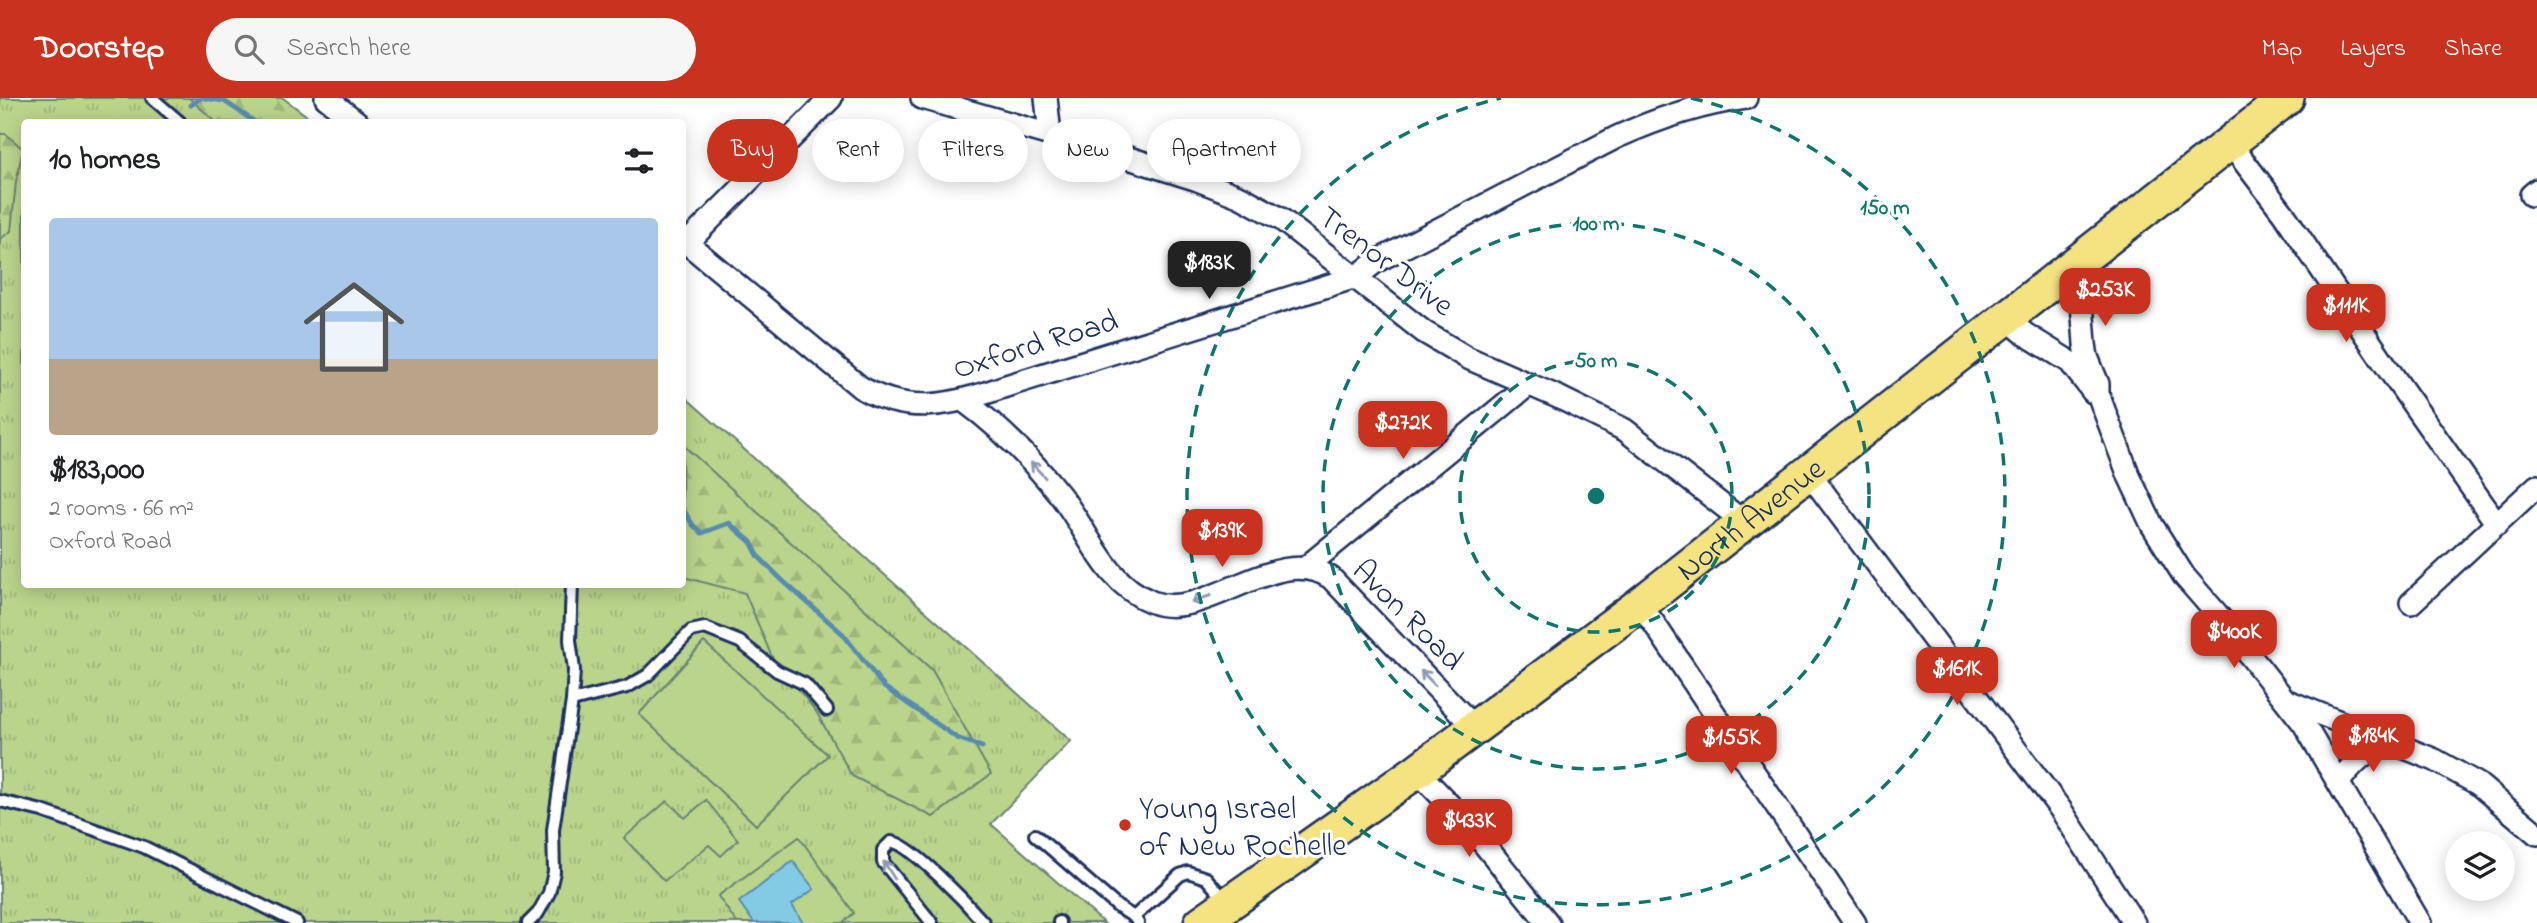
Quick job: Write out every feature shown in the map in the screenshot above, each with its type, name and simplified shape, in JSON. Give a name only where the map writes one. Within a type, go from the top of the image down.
[{"type":"main road","name":"North Avenue","points":[[1201,923],[1417,771],[1639,605],[2287,98]]},
{"type":"street","points":[[326,98],[353,119]]},
{"type":"street","points":[[686,240],[831,98]]},
{"type":"street","name":"Trenor Drive","points":[[922,98],[1042,132]]},
{"type":"street","points":[[965,110],[994,98]]},
{"type":"street","points":[[1046,98],[1048,119]]},
{"type":"street","name":"Oxford Road","points":[[686,242],[860,387],[875,396],[915,406],[964,401],[1356,277],[1377,261],[1654,120],[1697,106],[1746,98]]},
{"type":"street","points":[[2229,142],[2284,214],[2390,373],[2497,524]]},
{"type":"street","name":"Trenor Drive","points":[[1133,160],[1241,197],[1281,219],[1424,332],[1468,358],[1527,386],[1568,401],[1625,430],[1744,522]]},
{"type":"street","points":[[2079,261],[2087,357],[2129,476],[2152,526],[2184,576],[2304,724],[2420,923]]},
{"type":"street","points":[[2005,317],[2025,334],[2070,362],[2091,390],[2098,394]]},
{"type":"street","points":[[1305,568],[1527,386]]},
{"type":"street","name":"Avon Road","points":[[964,401],[990,420],[1042,473],[1061,496],[1113,576],[1133,594],[1169,607],[1191,603],[1271,573],[1305,568],[1321,572],[1331,579],[1475,728]]},
{"type":"street","points":[[1808,472],[2061,810],[2134,923]]},
{"type":"street","points":[[2411,603],[2537,486]]},
{"type":"street","points":[[1639,605],[1855,923]]},
{"type":"street","points":[[2283,699],[2369,731],[2435,760],[2477,784],[2537,834]]},
{"type":"street","points":[[2339,782],[2369,749],[2389,741]]},
{"type":"street","points":[[1417,771],[1466,822],[1548,923]]},
{"type":"lane","points":[[152,98],[177,119]]},
{"type":"lane","points":[[528,923],[538,913],[549,893],[554,872],[553,830],[574,670],[570,640],[572,588]]},
{"type":"lane","points":[[572,701],[627,687],[648,675],[691,631],[705,628],[740,642],[777,671],[805,684],[827,710]]},
{"type":"lane","points":[[0,801],[41,811],[144,847],[297,923]]},
{"type":"lane","points":[[1035,835],[1136,920],[1180,875],[1188,872],[1206,878],[1227,903]]},
{"type":"lane","points":[[932,923],[883,862],[883,850],[891,842],[897,841],[915,855],[984,923]]},
{"type":"green space","points":[[0,98],[273,98],[300,119],[21,119],[21,588],[686,588],[686,398],[1071,741],[991,824],[1104,923],[0,923]]},
{"type":"green space","points":[[189,98],[283,98],[311,119],[213,119]]},
{"type":"green space","points":[[0,134],[6,134],[21,147],[21,158],[11,231],[0,239]]},
{"type":"green space","points":[[686,448],[932,670],[991,774],[933,817],[852,776],[817,713],[771,655],[745,593],[686,578]]},
{"type":"green space","points":[[704,642],[828,755],[756,825],[639,714]]},
{"type":"green space","points":[[706,800],[738,840],[721,856],[709,845],[664,881],[624,838],[667,801],[685,818]]},
{"type":"green space","points":[[799,837],[854,913],[842,923],[737,923],[718,896]]},
{"type":"water","points":[[793,861],[814,889],[792,905],[803,923],[754,923],[739,902]]},
{"type":"waterway","points":[[191,105],[201,98]]},
{"type":"waterway","points":[[205,98],[224,101],[251,119]]},
{"type":"waterway","points":[[686,514],[702,533],[729,523],[751,542],[759,557],[782,580],[843,634],[884,687],[957,738],[982,747]]},
{"type":"place","name":"Young Israel of New Rochelle","points":[[1125,825]]}]
